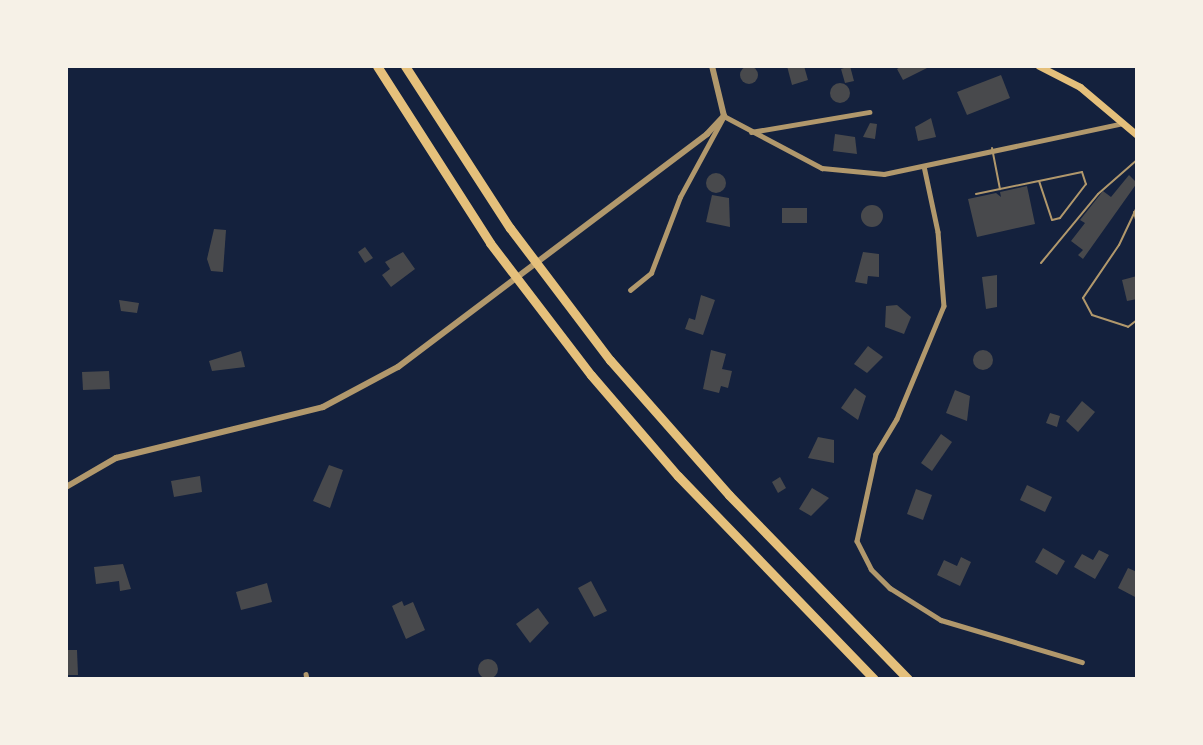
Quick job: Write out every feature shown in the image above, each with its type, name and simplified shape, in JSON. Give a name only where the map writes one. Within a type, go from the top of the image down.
[{"type":"highway","points":[[377,66],[490,243],[591,375],[698,498],[874,679]]},
{"type":"highway","points":[[405,66],[532,259],[630,384],[908,679]]},
{"type":"main road","points":[[1039,66],[1080,87],[1137,135]]},
{"type":"street","points":[[630,290],[651,273],[687,182],[724,116],[712,66]]},
{"type":"street","points":[[751,132],[869,112]]},
{"type":"street","points":[[724,116],[822,168],[884,174],[992,148],[1124,123]]},
{"type":"street","points":[[66,487],[117,458],[297,416],[350,396],[494,296],[672,164],[724,116]]},
{"type":"street","points":[[924,166],[940,242],[944,306],[902,408],[876,454],[856,541],[871,569],[891,588],[941,620],[1082,662]]},
{"type":"lane","points":[[992,148],[1000,189]]},
{"type":"lane","points":[[1041,263],[1098,194],[1137,160]]},
{"type":"lane","points":[[976,194],[1082,172],[1086,184],[1052,220],[1039,181]]},
{"type":"lane","points":[[1137,207],[1083,298],[1092,315],[1128,327],[1137,320]]},
{"type":"lane","points":[[1134,212],[1137,224]]},
{"type":"building","points":[[745,66],[753,66],[758,71],[756,82],[745,84],[740,79],[740,71]]},
{"type":"building","points":[[787,66],[804,66],[808,80],[792,85]]},
{"type":"building","points":[[850,66],[854,81],[845,83],[841,69]]},
{"type":"building","points":[[902,66],[931,66],[903,80],[897,69]]},
{"type":"building","points":[[1001,75],[1010,98],[967,115],[957,92]]},
{"type":"building","points":[[840,83],[847,86],[850,93],[847,100],[840,103],[833,100],[830,93],[833,86]]},
{"type":"building","points":[[931,118],[936,137],[918,141],[915,127]]},
{"type":"building","points":[[870,123],[877,124],[875,139],[863,137]]},
{"type":"building","points":[[835,134],[855,137],[857,154],[833,151]]},
{"type":"building","points":[[716,173],[723,176],[726,183],[723,190],[716,193],[709,190],[706,183],[709,176]]},
{"type":"building","points":[[1129,175],[1137,183],[1083,259],[1078,255],[1083,250],[1071,241],[1085,223],[1080,220],[1103,191],[1111,197]]},
{"type":"building","points":[[1027,186],[1035,224],[977,237],[968,199],[996,193],[1001,197],[1000,192]]},
{"type":"building","points":[[712,195],[729,198],[730,227],[706,222]]},
{"type":"building","points":[[868,205],[876,205],[883,212],[883,220],[876,227],[868,227],[861,220],[861,212]]},
{"type":"building","points":[[782,208],[807,208],[807,223],[782,223]]},
{"type":"building","points":[[214,229],[226,230],[223,272],[211,271],[207,259]]},
{"type":"building","points":[[365,247],[373,258],[365,263],[358,252]]},
{"type":"building","points":[[403,252],[415,269],[391,287],[382,275],[390,269],[385,262]]},
{"type":"building","points":[[863,252],[879,254],[879,277],[868,276],[867,284],[855,282]]},
{"type":"building","points":[[997,275],[997,307],[986,309],[982,277]]},
{"type":"building","points":[[1137,276],[1137,299],[1127,301],[1122,280]]},
{"type":"building","points":[[701,295],[715,300],[703,335],[685,329],[689,318],[695,320]]},
{"type":"building","points":[[119,300],[139,303],[137,313],[121,311]]},
{"type":"building","points":[[897,305],[911,317],[904,334],[885,327],[886,306]]},
{"type":"building","points":[[868,346],[883,357],[867,373],[854,364]]},
{"type":"building","points":[[711,350],[726,354],[722,369],[732,371],[728,388],[721,386],[719,393],[703,389]]},
{"type":"building","points":[[979,350],[987,350],[993,356],[993,364],[987,370],[979,370],[973,364],[973,356]]},
{"type":"building","points":[[241,351],[245,367],[212,371],[209,361]]},
{"type":"building","points":[[109,371],[110,389],[83,390],[82,372]]},
{"type":"building","points":[[855,388],[866,396],[858,420],[841,408]]},
{"type":"building","points":[[955,390],[970,396],[967,421],[946,413]]},
{"type":"building","points":[[1082,401],[1095,412],[1078,432],[1066,421]]},
{"type":"building","points":[[1050,413],[1060,416],[1057,427],[1046,423]]},
{"type":"building","points":[[941,434],[952,442],[932,471],[921,463]]},
{"type":"building","points":[[818,437],[834,440],[834,463],[808,458]]},
{"type":"building","points":[[329,465],[343,470],[330,508],[313,501]]},
{"type":"building","points":[[200,476],[202,492],[174,497],[171,481]]},
{"type":"building","points":[[780,477],[786,488],[778,493],[772,482]]},
{"type":"building","points":[[1027,485],[1052,497],[1045,512],[1020,500]]},
{"type":"building","points":[[812,488],[829,498],[811,516],[799,509]]},
{"type":"building","points":[[916,489],[932,495],[923,520],[907,514]]},
{"type":"building","points":[[1043,548],[1065,561],[1057,575],[1035,562]]},
{"type":"building","points":[[1099,550],[1109,555],[1095,579],[1074,567],[1082,554],[1093,560]]},
{"type":"building","points":[[961,557],[971,562],[960,586],[937,575],[944,560],[957,566]]},
{"type":"building","points":[[123,564],[131,589],[120,591],[119,581],[96,584],[94,567]]},
{"type":"building","points":[[1128,568],[1137,572],[1137,598],[1118,588]]},
{"type":"building","points":[[591,581],[607,611],[594,617],[578,588]]},
{"type":"building","points":[[267,583],[272,602],[241,610],[236,592]]},
{"type":"building","points":[[402,601],[404,606],[413,602],[425,630],[406,639],[392,606]]},
{"type":"building","points":[[538,608],[549,623],[530,643],[516,624]]},
{"type":"building","points":[[66,650],[77,650],[78,675],[66,675]]},
{"type":"building","points":[[488,659],[495,662],[498,669],[495,676],[488,679],[481,676],[478,669],[481,662]]}]
